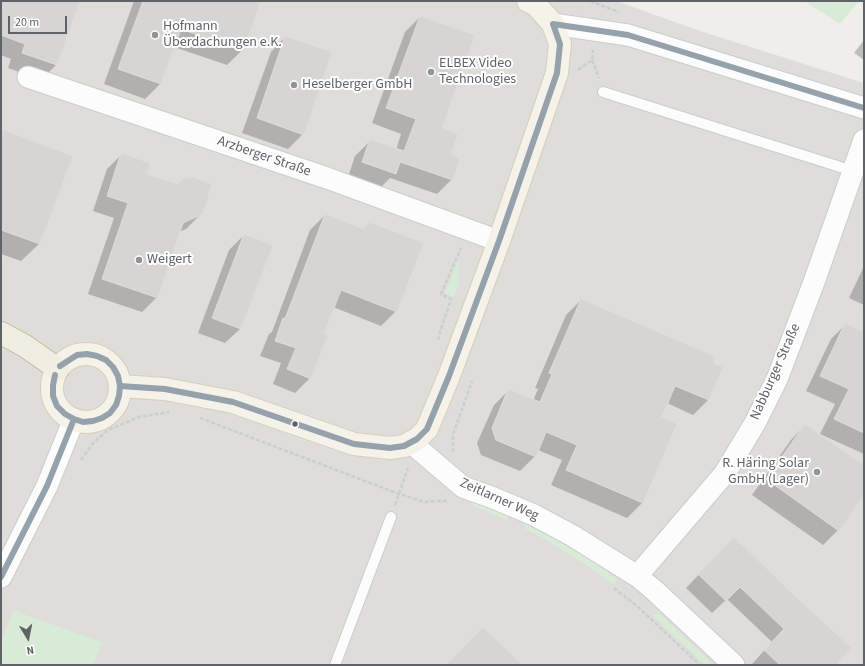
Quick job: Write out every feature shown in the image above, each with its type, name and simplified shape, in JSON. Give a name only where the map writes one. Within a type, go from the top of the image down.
[{"type":"highway","points":[[1,333],[25,346],[58,369]]},
{"type":"main road","points":[[120,386],[165,389],[233,402],[354,444],[390,448],[414,444],[426,429],[449,376],[499,241],[557,73],[560,44],[552,24],[536,5],[528,1]]},
{"type":"main road","points":[[87,354],[106,360],[114,367],[120,386],[116,405],[110,413],[93,421],[83,422],[65,414],[57,406],[53,396],[52,386],[55,375],[60,366],[77,355],[87,354]]},
{"type":"street","points":[[552,24],[628,35],[864,108]]},
{"type":"street","name":"Arzberger Straße","points":[[28,77],[327,178],[499,241]]},
{"type":"street","name":"Nabburger Straße","points":[[637,576],[725,473],[755,423],[777,379],[814,282],[864,140]]},
{"type":"street","points":[[1,577],[47,486],[74,419]]},
{"type":"street","name":"Zeitlarner Weg","points":[[414,444],[463,487],[534,515],[573,536],[637,576],[734,665]]},
{"type":"lane","points":[[603,92],[853,171]]},
{"type":"lane","points":[[335,665],[392,517]]},
{"type":"path","points":[[592,60],[603,92]]},
{"type":"path","points":[[438,338],[451,299],[441,294],[469,230]]},
{"type":"path","points":[[58,459],[76,466],[93,443],[108,430],[139,417],[169,412],[176,413]]},
{"type":"path","points":[[198,418],[399,494],[425,502],[453,502]]},
{"type":"path","points":[[392,517],[414,444]]},
{"type":"path","points":[[610,584],[637,606],[700,665]]},
{"type":"shaded area","points":[[1,1],[616,1],[700,31],[864,83],[864,665],[93,665],[101,643],[14,611],[1,642]]},
{"type":"green space","points":[[804,1],[859,1],[840,24]]},
{"type":"green space","points":[[458,260],[459,282],[454,297],[445,294]]},
{"type":"green space","points":[[473,499],[509,514],[507,520],[471,505]]},
{"type":"green space","points":[[527,522],[586,556],[617,579],[613,584],[583,563],[524,528]]},
{"type":"green space","points":[[14,611],[102,642],[93,665],[1,665],[1,642]]},
{"type":"green space","points":[[660,614],[713,665],[705,665],[652,615]]},
{"type":"building","points":[[1,1],[80,1],[57,65],[22,53],[25,44],[1,35]]},
{"type":"building","points":[[143,1],[261,1],[243,51],[181,29],[161,84],[118,69]]},
{"type":"building","name":"ELBEX Video Technologies","points":[[420,16],[475,35],[442,128],[458,134],[451,154],[460,158],[453,180],[400,162],[396,174],[362,162],[370,139],[404,151],[416,119],[386,108]]},
{"type":"building","name":"Heselberger GmbH","points":[[285,36],[332,52],[304,135],[257,118]]},
{"type":"building","points":[[1,129],[73,156],[40,244],[1,230]]},
{"type":"building","points":[[121,153],[150,163],[147,174],[178,184],[182,179],[192,177],[212,184],[203,214],[183,223],[158,298],[102,279],[128,203],[107,196]]},
{"type":"building","points":[[325,214],[364,229],[369,222],[424,243],[397,312],[341,290],[324,334],[328,335],[311,379],[287,369],[296,348],[275,341],[283,318],[285,319]]},
{"type":"building","points":[[244,234],[273,245],[241,329],[212,318]]},
{"type":"building","points":[[581,299],[716,357],[713,363],[723,367],[709,400],[675,386],[662,417],[677,424],[643,503],[566,470],[577,445],[546,432],[536,457],[496,440],[492,428],[508,389],[540,402],[552,374],[549,373]]},
{"type":"building","points":[[845,323],[864,332],[864,433],[834,419],[849,389],[820,376]]},
{"type":"building","name":"R. Häring Solar GmbH (Lager)","points":[[805,424],[864,465],[864,495],[839,531],[766,479]]},
{"type":"building","points":[[734,537],[798,599],[852,648],[836,665],[780,665],[764,650],[784,629],[740,587],[726,601],[698,574]]},
{"type":"building","points":[[483,627],[501,644],[522,665],[446,665]]},
{"type":"transit line","points":[[553,24],[628,35],[864,108]]},
{"type":"transit line","points":[[120,386],[165,389],[233,402],[354,444],[390,448],[404,446],[417,439],[427,429],[449,376],[499,241],[557,73],[560,44],[553,24]]},
{"type":"transit line","points":[[55,375],[53,396],[57,406],[65,414],[74,419],[83,422],[93,421],[110,413],[116,405],[120,386],[118,376],[113,367],[106,360],[87,354],[77,355],[60,366]]},
{"type":"transit line","points":[[1,577],[47,486],[74,419]]},
{"type":"place","name":"Hofmann Überdachungen e.K.","points":[[155,35]]},
{"type":"place","name":"ELBEX Video Technologies","points":[[431,72]]},
{"type":"place","name":"Heselberger GmbH","points":[[294,85]]},
{"type":"place","name":"Weigert","points":[[139,260]]},
{"type":"place","name":"R. Häring Solar GmbH (Lager)","points":[[817,472]]}]
